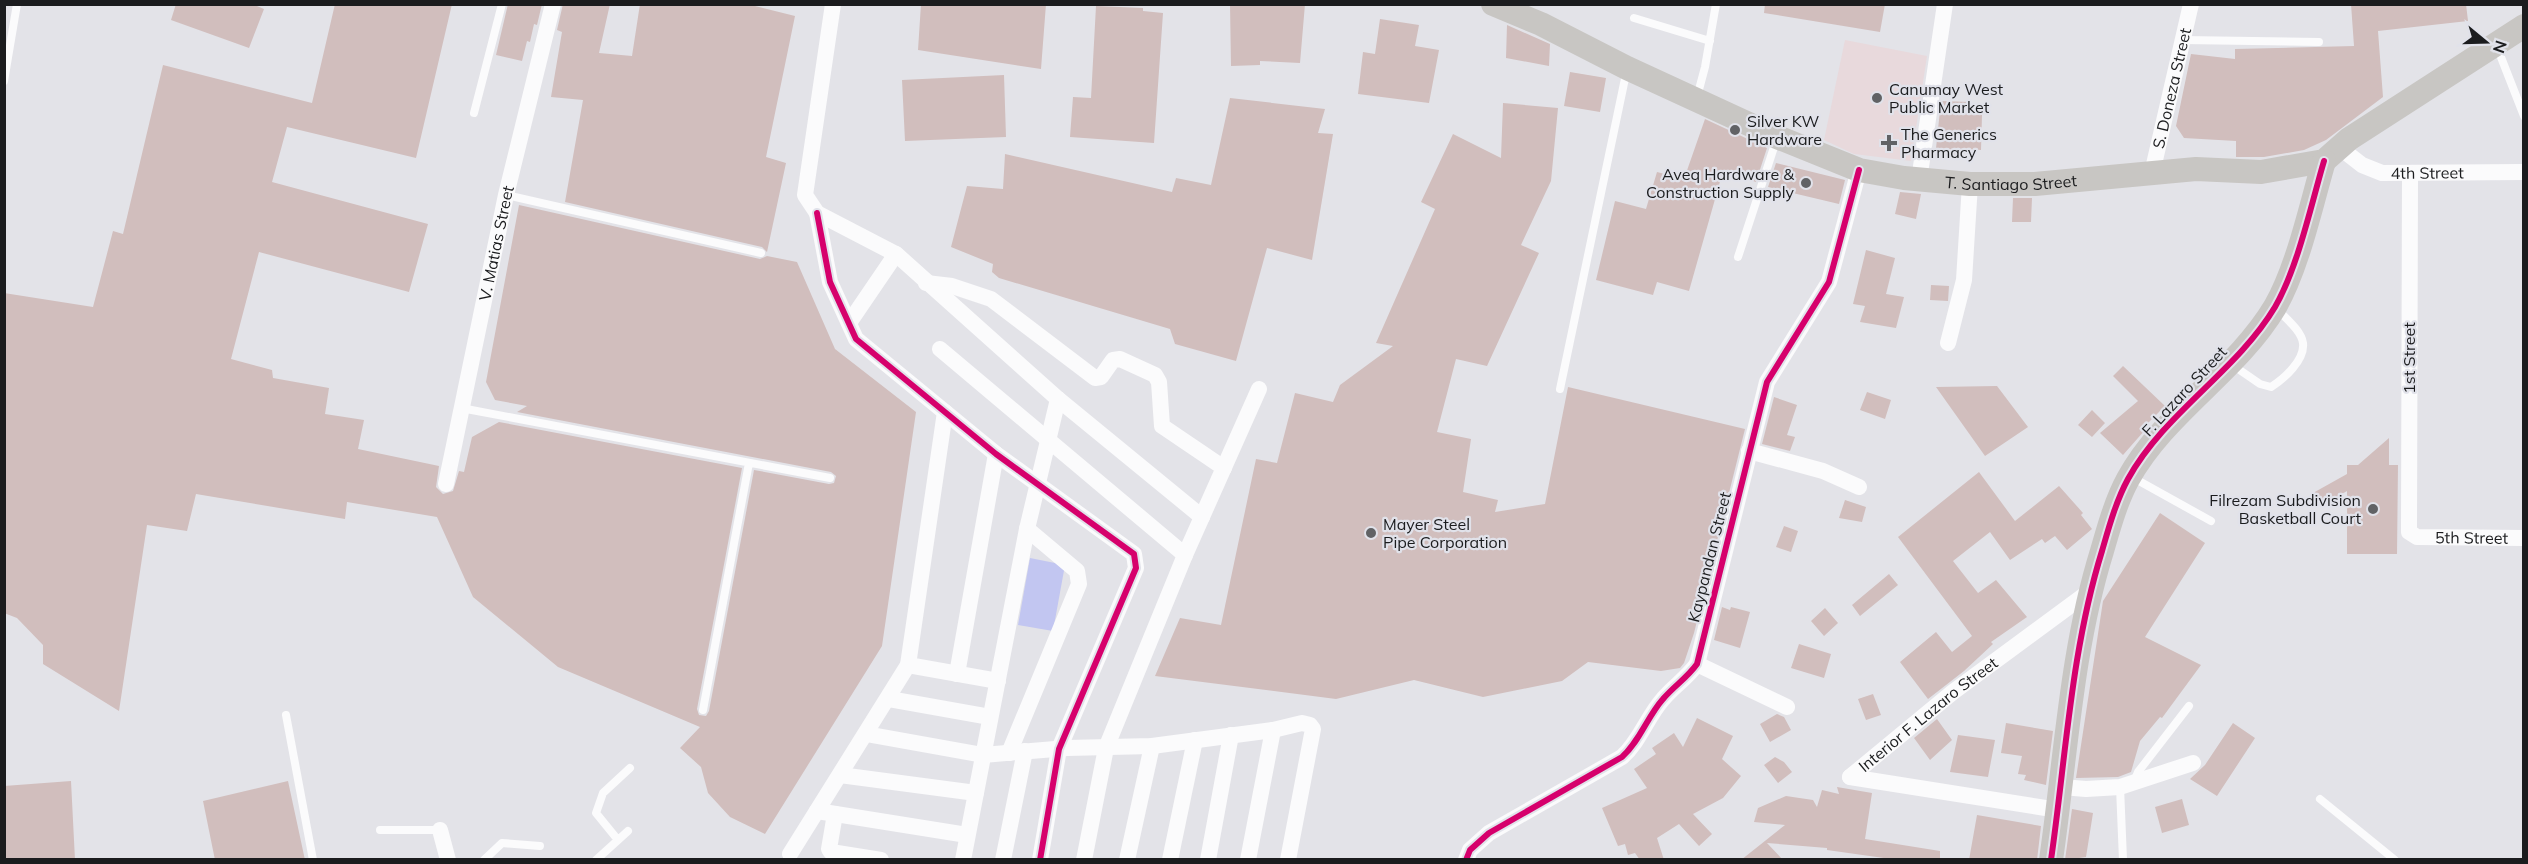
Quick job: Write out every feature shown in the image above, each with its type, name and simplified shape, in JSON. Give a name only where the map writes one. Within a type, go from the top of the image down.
[{"type":"main road","name":"T. Santiago Street","points":[[1493,4],[1544,14],[1627,68],[1777,137],[1859,170],[1919,180],[1970,184],[2084,181],[2196,169],[2261,172],[2332,154],[2523,26]]},
{"type":"main road","name":"F. Lazaro Street","points":[[2051,860],[2062,787],[2075,663],[2090,591],[2111,519],[2130,476],[2167,427],[2229,363],[2275,306],[2292,266],[2332,154]]},
{"type":"street","name":"V. Matias Street","points":[[446,484],[506,195],[553,4]]},
{"type":"street","points":[[833,4],[805,195],[817,213],[830,282],[856,339],[996,454],[1134,554],[1136,568],[1059,749],[1040,860]]},
{"type":"street","points":[[1919,180],[1945,4]]},
{"type":"street","name":"S. Doneza Street","points":[[2152,173],[2191,4]]},
{"type":"street","name":"4th Street","points":[[2332,154],[2382,173],[2523,172]]},
{"type":"street","name":"Kaypandan Street","points":[[1466,860],[1470,850],[1489,833],[1622,758],[1636,744],[1664,698],[1687,677],[1697,664],[1767,382],[1828,282],[1859,170]]},
{"type":"street","name":"1st Street","points":[[2410,174],[2408,524],[2409,532],[2417,537]]},
{"type":"street","points":[[1948,343],[1964,280],[1970,184]]},
{"type":"street","points":[[817,213],[896,254],[1059,399],[1202,517]]},
{"type":"street","points":[[849,323],[896,254]]},
{"type":"street","points":[[926,283],[952,286],[991,299],[1095,378],[1101,377],[1113,360],[1120,359],[1155,375],[1159,382],[1162,426],[1224,468]]},
{"type":"street","points":[[940,349],[1185,555]]},
{"type":"street","points":[[1084,860],[1106,748],[1185,555],[1259,389]]},
{"type":"street","points":[[963,860],[1027,529],[1047,439],[1059,399]]},
{"type":"street","points":[[790,854],[889,699],[908,665],[945,412]]},
{"type":"street","points":[[1749,451],[1823,471],[1859,487]]},
{"type":"street","points":[[957,674],[996,454]]},
{"type":"street","points":[[1003,860],[1017,752],[1080,584],[1077,571],[1027,529]]},
{"type":"street","name":"5th Street","points":[[2417,537],[2523,538]]},
{"type":"street","name":"Interior F. Lazaro Street","points":[[2058,810],[1850,777],[1953,692],[2090,591]]},
{"type":"street","points":[[1697,664],[1787,707]]},
{"type":"street","points":[[908,665],[998,681]]},
{"type":"street","points":[[889,699],[990,717]]},
{"type":"street","points":[[866,734],[983,755],[1059,749],[1152,746],[1273,730],[1302,723],[1313,729],[1288,860]]},
{"type":"street","points":[[1248,860],[1273,730]]},
{"type":"street","points":[[1208,860],[1231,735]]},
{"type":"street","points":[[1170,860],[1195,740]]},
{"type":"street","points":[[1127,860],[1152,746]]},
{"type":"street","points":[[2062,787],[2086,789],[2127,785],[2193,763]]},
{"type":"street","points":[[840,775],[975,793]]},
{"type":"street","points":[[817,811],[968,835]]},
{"type":"street","points":[[835,814],[829,849],[831,852],[881,860]]},
{"type":"street","points":[[440,830],[448,860]]},
{"type":"lane","points":[[4,81],[16,4]]},
{"type":"lane","points":[[474,113],[502,4]]},
{"type":"lane","points":[[1696,100],[1716,4]]},
{"type":"lane","points":[[1634,18],[1710,41]]},
{"type":"lane","points":[[2183,40],[2319,42]]},
{"type":"lane","points":[[2495,44],[2523,116]]},
{"type":"lane","points":[[1560,389],[1627,68]]},
{"type":"lane","points":[[1738,257],[1777,137]]},
{"type":"lane","points":[[506,195],[761,254]]},
{"type":"lane","points":[[2229,363],[2260,384],[2271,387],[2284,379],[2300,356],[2303,343],[2297,330],[2275,306]]},
{"type":"lane","points":[[461,408],[830,478]]},
{"type":"lane","points":[[703,710],[749,463]]},
{"type":"lane","points":[[2130,476],[2211,521]]},
{"type":"lane","points":[[2123,860],[2127,785],[2189,706]]},
{"type":"lane","points":[[286,715],[313,860]]},
{"type":"lane","points":[[618,840],[596,813],[603,793],[630,768]]},
{"type":"lane","points":[[2320,799],[2395,860]]},
{"type":"lane","points":[[380,830],[440,830]]},
{"type":"lane","points":[[596,860],[628,831]]},
{"type":"lane","points":[[484,860],[502,843],[540,846]]},
{"type":"shaded area","name":"Canumay West Public Market","points":[[1845,40],[1927,56],[1911,161],[1854,154],[1824,140]]},
{"type":"shaded area","points":[[1030,558],[1065,565],[1053,631],[1018,625]]},
{"type":"building","points":[[176,4],[252,4],[264,9],[249,48],[171,20]]},
{"type":"building","points":[[335,4],[452,4],[416,158],[287,127],[272,182],[428,224],[409,292],[259,252],[231,359],[272,370],[273,378],[329,388],[325,414],[364,420],[358,449],[439,466],[436,487],[443,494],[453,491],[459,471],[464,472],[472,437],[499,422],[742,468],[697,709],[699,715],[706,716],[709,711],[754,470],[829,484],[834,483],[836,476],[831,472],[517,412],[527,406],[495,400],[486,382],[519,205],[760,259],[767,256],[797,262],[835,349],[916,412],[882,646],[765,834],[730,817],[708,793],[701,767],[680,748],[700,727],[558,667],[473,597],[437,517],[347,502],[345,519],[196,494],[187,531],[147,525],[119,711],[43,664],[43,645],[17,618],[4,613],[4,293],[93,307],[113,231],[123,234],[163,65],[312,103]]},
{"type":"building","points":[[508,4],[542,4],[537,25],[534,24],[522,61],[496,55]]},
{"type":"building","points":[[563,4],[610,4],[599,53],[632,56],[640,4],[747,4],[795,16],[766,157],[786,163],[767,252],[762,247],[565,202],[583,100],[551,97],[562,32],[557,30]]},
{"type":"building","points":[[921,4],[1046,4],[1041,69],[918,50]]},
{"type":"building","points":[[1230,4],[1305,4],[1300,63],[1260,61],[1260,65],[1231,66]]},
{"type":"building","points":[[1765,4],[1885,4],[1880,32],[1764,13]]},
{"type":"building","points":[[2351,4],[2466,4],[2468,21],[2378,31],[2383,97],[2326,140],[2304,150],[2264,157],[2236,157],[2236,141],[2184,138],[2176,126],[2191,54],[2235,59],[2235,49],[2354,46]]},
{"type":"building","points":[[1096,6],[1143,8],[1143,11],[1163,13],[1154,143],[1070,137],[1073,97],[1091,98]]},
{"type":"building","points":[[1380,19],[1419,25],[1415,46],[1439,50],[1429,103],[1358,94],[1363,52],[1375,54]]},
{"type":"building","points":[[1507,25],[1550,44],[1549,66],[1506,58]]},
{"type":"building","points":[[1570,72],[1606,78],[1600,112],[1564,106]]},
{"type":"building","points":[[1004,75],[1006,137],[905,141],[902,80]]},
{"type":"building","points":[[1230,98],[1325,109],[1318,133],[1333,134],[1312,260],[1267,248],[1236,361],[1175,344],[1170,329],[999,278],[992,272],[993,264],[951,247],[967,186],[1003,189],[1005,154],[1172,192],[1176,178],[1211,185]]},
{"type":"building","points":[[1941,101],[1970,102],[1969,114],[1982,115],[1981,150],[1966,149],[1962,159],[1935,158]]},
{"type":"building","name":"Mayer Steel Pipe Corporation","points":[[1503,103],[1558,108],[1551,181],[1521,245],[1539,253],[1487,366],[1456,359],[1437,432],[1471,439],[1463,492],[1498,500],[1495,512],[1545,504],[1568,387],[1745,429],[1694,633],[1684,663],[1680,668],[1661,671],[1588,662],[1562,681],[1483,697],[1414,680],[1336,699],[1155,676],[1180,618],[1221,625],[1256,459],[1277,463],[1295,393],[1333,402],[1340,385],[1393,346],[1376,343],[1435,209],[1421,202],[1453,134],[1501,158]]},
{"type":"building","points":[[1705,119],[1767,148],[1756,182],[1723,171],[1689,291],[1657,282],[1653,295],[1596,280],[1615,201],[1646,209],[1657,172],[1684,179]]},
{"type":"building","name":"Aveq Hardware & Construction Supply","points":[[1776,163],[1845,180],[1839,204],[1768,187]]},
{"type":"building","points":[[1900,192],[1921,194],[1916,219],[1895,214]]},
{"type":"building","points":[[2013,198],[2032,198],[2031,222],[2012,222]]},
{"type":"building","points":[[1866,250],[1895,258],[1886,294],[1904,297],[1896,328],[1860,322],[1865,306],[1853,304]]},
{"type":"building","points":[[1931,285],[1949,286],[1948,301],[1930,300]]},
{"type":"building","points":[[2123,366],[2165,406],[2143,428],[2145,430],[2123,455],[2100,433],[2138,401],[2113,376]]},
{"type":"building","points":[[1997,386],[2028,427],[1985,456],[1936,387]]},
{"type":"building","points":[[1867,392],[1891,400],[1885,419],[1860,410]]},
{"type":"building","points":[[1774,397],[1797,405],[1787,435],[1795,437],[1790,451],[1762,444]]},
{"type":"building","points":[[2092,410],[2105,423],[2092,437],[2078,425]]},
{"type":"building","name":"Filrezam Subdivision Basketball Court","points":[[2389,438],[2389,465],[2398,465],[2397,554],[2347,554],[2347,491],[2321,506],[2313,493],[2347,474],[2347,465],[2358,465]]},
{"type":"building","points":[[1979,472],[2015,521],[2059,486],[2083,513],[2081,515],[2092,529],[2067,550],[2055,536],[2045,543],[2042,539],[2010,560],[1990,532],[1953,561],[1978,593],[1996,580],[2027,617],[1991,642],[1993,644],[1964,671],[1928,699],[1900,662],[1936,632],[1952,652],[1972,636],[1898,537]]},
{"type":"building","points":[[1845,500],[1866,507],[1862,522],[1839,518]]},
{"type":"building","points":[[2160,513],[2205,543],[2145,637],[2201,665],[2162,718],[2160,717],[2140,741],[2131,772],[2118,777],[2076,778],[2103,601]]},
{"type":"building","points":[[1784,526],[1798,531],[1791,552],[1776,547]]},
{"type":"building","points":[[1889,574],[1898,585],[1860,616],[1852,605]]},
{"type":"building","points":[[1722,607],[1750,612],[1740,648],[1714,640]]},
{"type":"building","points":[[1825,608],[1838,623],[1824,636],[1811,621]]},
{"type":"building","points":[[1799,644],[1831,654],[1824,678],[1791,668]]},
{"type":"building","points":[[1873,694],[1881,715],[1866,720],[1858,699]]},
{"type":"building","points":[[1777,714],[1784,717],[1791,730],[1770,742],[1760,724]]},
{"type":"building","points":[[1697,718],[1733,736],[1722,759],[1741,776],[1723,798],[1693,814],[1712,834],[1699,846],[1679,824],[1657,838],[1664,860],[1640,860],[1635,853],[1628,855],[1625,844],[1618,846],[1602,808],[1647,788],[1634,769],[1656,754],[1652,748],[1674,733],[1683,747]]},
{"type":"building","points":[[1937,719],[1952,740],[1930,760],[1914,738]]},
{"type":"building","points":[[2006,723],[2053,731],[2046,785],[2024,780],[2026,775],[2018,774],[2022,756],[2001,753]]},
{"type":"building","points":[[2233,723],[2255,738],[2217,796],[2190,779],[2205,765]]},
{"type":"building","points":[[1958,735],[1995,740],[1988,777],[1950,772]]},
{"type":"building","points":[[1775,757],[1784,762],[1792,772],[1778,783],[1764,765]]},
{"type":"building","points":[[71,781],[75,860],[4,860],[4,786]]},
{"type":"building","points":[[288,781],[305,860],[215,860],[203,801]]},
{"type":"building","points":[[1837,787],[1872,793],[1865,839],[1940,851],[1940,860],[1898,860],[1827,850],[1827,848],[1767,843],[1783,860],[1741,860],[1785,825],[1754,822],[1758,808],[1786,796],[1813,800],[1817,807],[1822,790],[1839,794]]},
{"type":"building","points":[[2182,799],[2189,825],[2162,833],[2155,807]]},
{"type":"building","points":[[2072,809],[2093,813],[2086,857],[2065,860]]},
{"type":"building","points":[[1977,815],[2041,826],[2037,860],[1969,860]]},
{"type":"cycle path","points":[[2051,860],[2076,665],[2092,589],[2116,505],[2143,455],[2180,412],[2241,352],[2275,307],[2291,274],[2324,161]]},
{"type":"cycle path","points":[[1466,860],[1470,850],[1489,833],[1622,757],[1634,744],[1663,699],[1697,664],[1767,382],[1829,282],[1859,170]]},
{"type":"cycle path","points":[[817,213],[830,282],[856,339],[996,454],[1134,554],[1136,568],[1059,749],[1040,860]]},
{"type":"place","name":"Canumay West Public Market","points":[[1877,98]]},
{"type":"place","name":"Silver KW Hardware","points":[[1735,130]]},
{"type":"place","name":"The Generics Pharmacy","points":[[1889,143]]},
{"type":"place","name":"Aveq Hardware & Construction Supply","points":[[1806,183]]},
{"type":"place","name":"Filrezam Subdivision Basketball Court","points":[[2373,509]]},
{"type":"place","name":"Mayer Steel Pipe Corporation","points":[[1371,533]]}]
